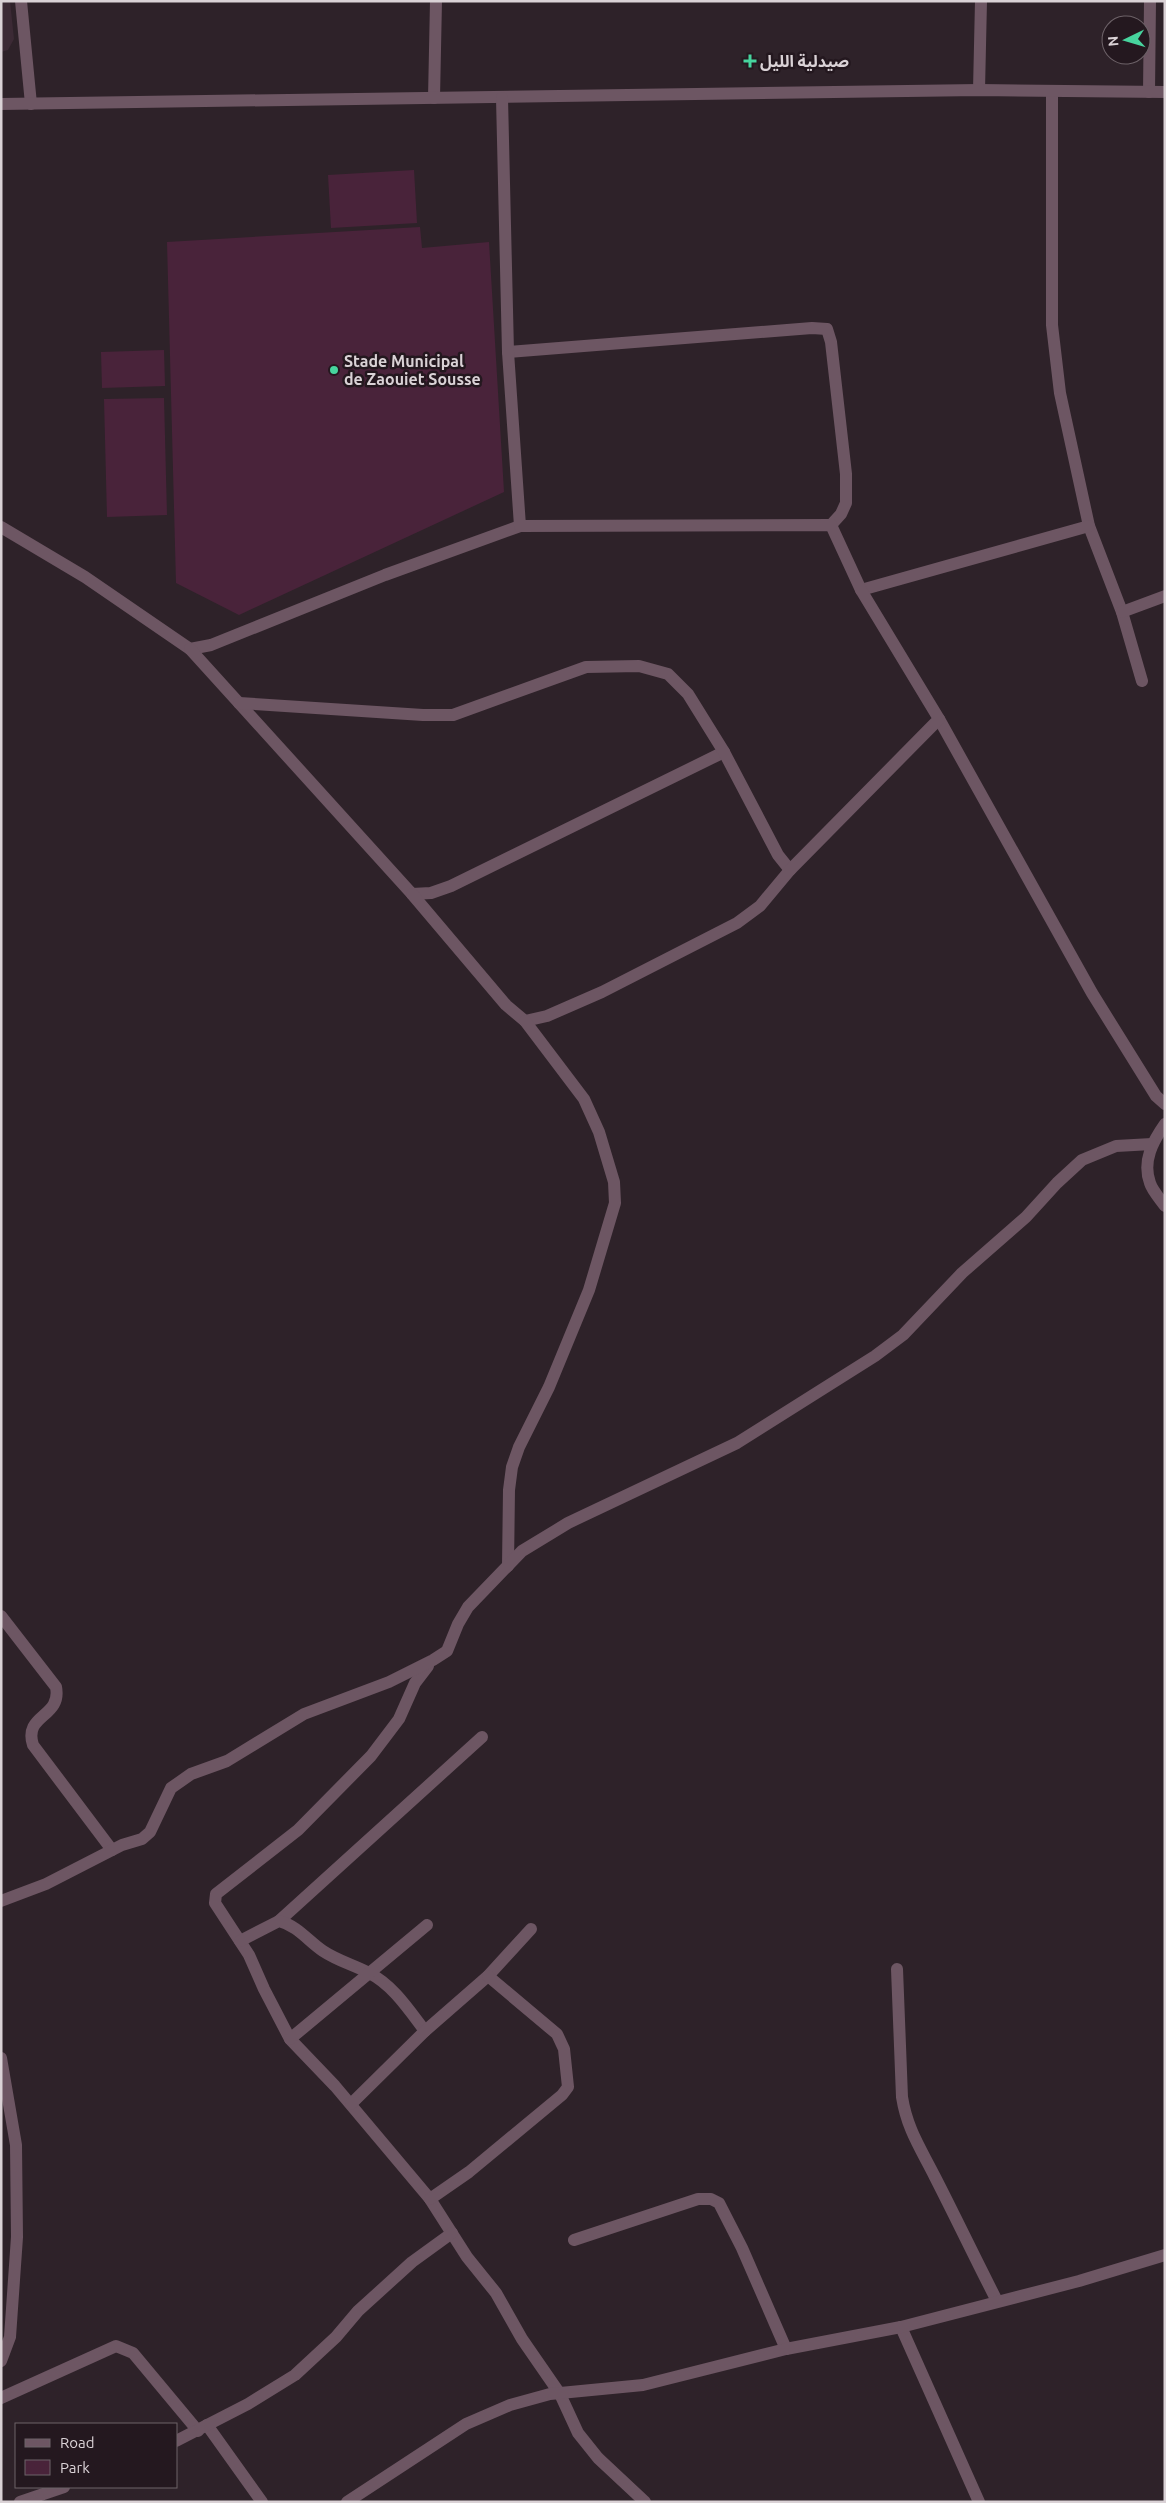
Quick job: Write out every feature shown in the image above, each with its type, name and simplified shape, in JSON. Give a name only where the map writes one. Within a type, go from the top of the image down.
[{"type":"street","points":[[21,1],[31,104]]},
{"type":"street","points":[[434,98],[436,1]]},
{"type":"street","points":[[979,90],[981,1]]},
{"type":"street","points":[[1149,92],[1150,1]]},
{"type":"street","points":[[1,104],[979,90],[1165,92]]},
{"type":"street","points":[[1052,90],[1052,325],[1060,393],[1089,526],[1122,612],[1142,681]]},
{"type":"street","points":[[502,98],[508,352],[520,526]]},
{"type":"street","points":[[508,352],[812,328],[827,329],[831,342],[846,474],[846,503],[841,514],[832,525]]},
{"type":"street","points":[[190,649],[211,645],[384,575],[520,526],[832,525]]},
{"type":"street","points":[[832,525],[861,590],[939,719],[1092,993],[1156,1096],[1165,1104]]},
{"type":"street","points":[[861,590],[1089,526]]},
{"type":"street","points":[[1,527],[85,577],[190,649],[412,894],[506,1005],[525,1021],[584,1099],[599,1132],[614,1182],[615,1203],[589,1290],[549,1387],[519,1447],[512,1467],[509,1490],[508,1566]]},
{"type":"street","points":[[1122,612],[1165,596]]},
{"type":"street","points":[[239,703],[423,715],[453,715],[586,667],[639,666],[668,674],[688,694],[724,752],[778,856],[790,870]]},
{"type":"street","points":[[525,1021],[547,1016],[602,992],[738,923],[760,906],[790,870],[939,719]]},
{"type":"street","points":[[412,894],[430,893],[452,886],[724,752]]},
{"type":"street","points":[[1165,1124],[1152,1144],[1147,1167],[1150,1183],[1165,1206]]},
{"type":"street","points":[[1,1901],[58,1879],[112,1850],[142,1839],[150,1832],[171,1788],[191,1774],[226,1761],[304,1714],[389,1682],[447,1651],[458,1624],[468,1607],[522,1551],[560,1528],[737,1443],[875,1356],[903,1335],[962,1273],[1026,1217],[1057,1183],[1082,1160],[1116,1146],[1152,1144]]},
{"type":"street","points":[[1,1616],[56,1687],[58,1697],[56,1704],[34,1725],[31,1732],[33,1745],[112,1850]]},
{"type":"street","points":[[433,1660],[414,1683],[399,1719],[365,1762],[298,1830],[216,1894],[215,1903],[249,1955],[290,2039],[351,2104],[430,2199],[467,2257],[496,2293],[522,2340],[560,2394],[578,2433],[593,2452],[646,2502]]},
{"type":"street","points":[[240,1941],[279,1921],[482,1737]]},
{"type":"street","points":[[279,1921],[289,1924],[321,1950],[343,1963],[369,1972],[400,1998],[425,2031]]},
{"type":"street","points":[[290,2039],[427,1925]]},
{"type":"street","points":[[351,2104],[425,2031],[488,1976],[531,1929]]},
{"type":"street","points":[[897,1969],[902,2097],[905,2116],[912,2137],[932,2170],[997,2301]]},
{"type":"street","points":[[430,2199],[469,2172],[562,2095],[568,2087],[564,2049],[557,2034],[488,1976]]},
{"type":"street","points":[[1,2058],[16,2145],[17,2227],[15,2294],[10,2338],[1,2362]]},
{"type":"street","points":[[574,2240],[698,2200],[711,2199],[719,2203],[786,2349]]},
{"type":"street","points":[[178,2439],[202,2428],[295,2375],[336,2337],[358,2311],[412,2262],[452,2233]]},
{"type":"street","points":[[347,2502],[466,2424],[510,2406],[550,2394],[643,2385],[786,2349],[901,2327],[1079,2281],[1165,2255]]},
{"type":"street","points":[[901,2327],[979,2502]]},
{"type":"street","points":[[1,2398],[116,2346],[123,2347],[132,2353],[202,2428],[262,2502]]},
{"type":"street","points":[[20,2502],[61,2488]]},
{"type":"shaded area","points":[[1,1],[10,1],[14,39],[8,50],[1,52]]},
{"type":"green space","points":[[414,170],[417,223],[331,228],[328,175]]},
{"type":"green space","name":"Stade Municipal de Zaouiet Sousse","points":[[420,227],[422,248],[489,242],[504,492],[239,615],[176,583],[167,242]]},
{"type":"green space","points":[[164,350],[165,386],[102,388],[101,352]]},
{"type":"green space","points":[[164,398],[167,515],[107,517],[104,399]]},
{"type":"place","name":"صيدلية الليل","points":[[750,61]]},
{"type":"place","name":"Stade Municipal de Zaouiet Sousse","points":[[334,370]]}]
